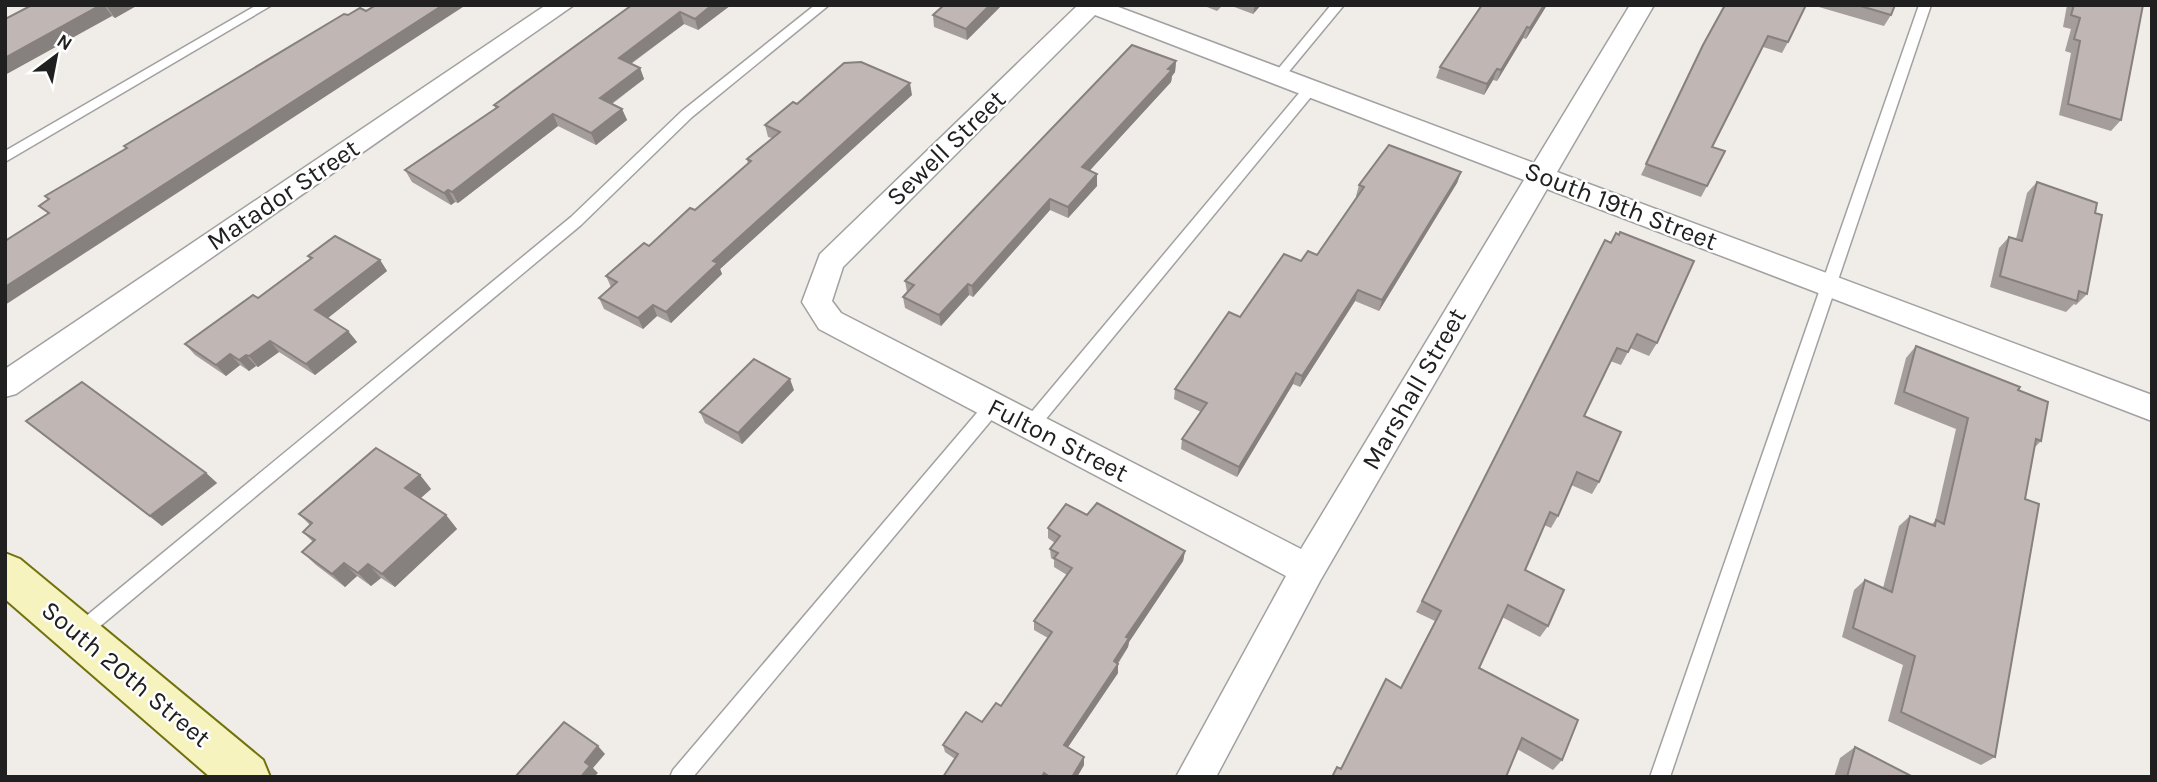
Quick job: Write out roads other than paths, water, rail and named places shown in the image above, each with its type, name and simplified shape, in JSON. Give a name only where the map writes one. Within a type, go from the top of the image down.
[{"type":"street","name":"Matador Street","points":[[5,385],[562,5]]},
{"type":"street","name":"South 19th Street","points":[[1091,5],[2152,408]]},
{"type":"street","name":"Sewell Street","points":[[817,302],[830,262],[1091,5]]},
{"type":"street","name":"Marshall Street","points":[[1195,777],[1308,570],[1539,175],[1642,5]]},
{"type":"street","name":"Fulton Street","points":[[817,302],[830,321],[1308,570]]},
{"type":"street","name":"South 20th Street","points":[[5,572],[246,777]]},
{"type":"lane","points":[[5,157],[267,5]]},
{"type":"lane","points":[[78,634],[576,221],[687,114],[823,5]]},
{"type":"lane","points":[[1278,76],[1338,5]]},
{"type":"lane","points":[[1660,777],[1925,5]]},
{"type":"lane","points":[[1030,426],[1310,89]]},
{"type":"lane","points":[[680,777],[993,406]]}]
